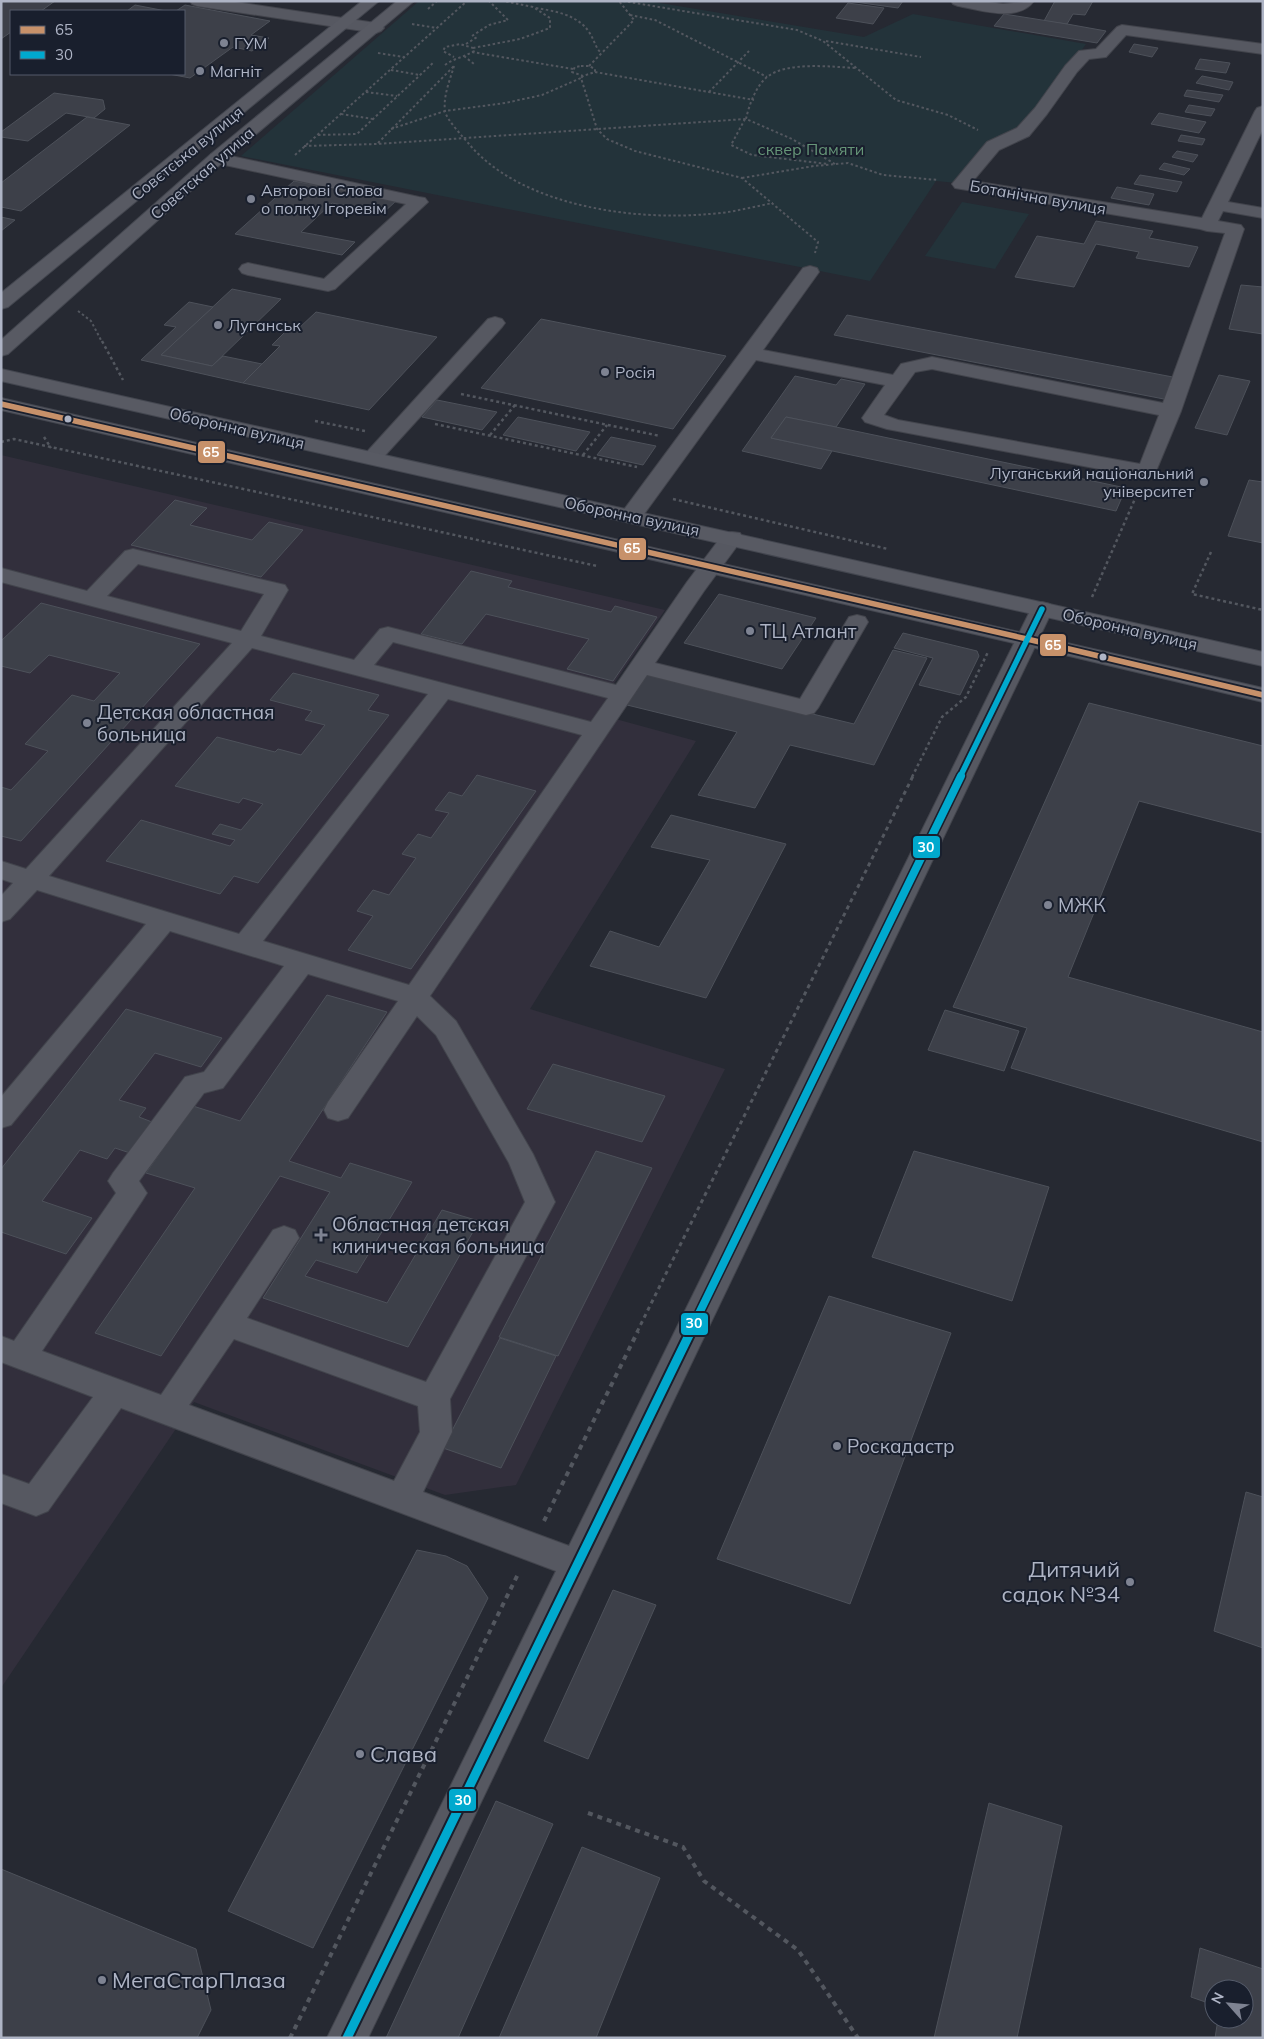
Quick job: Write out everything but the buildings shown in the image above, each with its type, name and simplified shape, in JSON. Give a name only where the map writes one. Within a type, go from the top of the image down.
[{"type":"main road","name":"Совєтська вулиця","points":[[1,303],[372,1]]},
{"type":"main road","name":"Советская улица","points":[[1,350],[217,158],[407,1]]},
{"type":"main road","name":"Оборонна вулиця","points":[[1,375],[1263,659]]},
{"type":"main road","name":"Оборонна вулиця","points":[[1,404],[710,566],[1023,649],[1263,695]]},
{"type":"street","points":[[197,1],[376,28]]},
{"type":"street","points":[[958,1],[1012,8],[1021,6],[1026,1]]},
{"type":"street","name":"Ботанічна вулиця","points":[[1207,226],[960,184],[994,146],[1024,132],[1071,69],[1085,54],[1100,54],[1122,30],[1263,49]]},
{"type":"street","points":[[1171,411],[932,363],[908,368],[872,418],[894,425],[1147,472],[1171,411],[1235,229],[1207,226],[1263,111]]},
{"type":"street","points":[[217,158],[419,202],[328,285],[248,269]]},
{"type":"street","points":[[1216,205],[1263,213]]},
{"type":"street","points":[[631,516],[810,272]]},
{"type":"street","points":[[372,458],[495,323]]},
{"type":"street","points":[[751,353],[898,382]]},
{"type":"street","points":[[338,1110],[641,666],[710,566],[732,538]]},
{"type":"street","points":[[1,913],[248,639],[277,590],[133,556],[92,598]]},
{"type":"street","points":[[1,575],[597,730]]},
{"type":"street","points":[[347,2038],[1042,609]]},
{"type":"street","points":[[641,666],[806,708],[857,622]]},
{"type":"street","points":[[360,668],[388,634],[622,694]]},
{"type":"street","points":[[245,945],[443,690]]},
{"type":"street","points":[[1,870],[415,997],[446,1028],[522,1162],[540,1202],[434,1398],[436,1432],[402,1499]]},
{"type":"street","points":[[1,1118],[164,920]]},
{"type":"street","points":[[302,962],[213,1081],[195,1084],[122,1181],[132,1193],[11,1352],[577,1564]]},
{"type":"street","points":[[168,1411],[284,1238]]},
{"type":"street","points":[[226,1323],[434,1398]]},
{"type":"street","points":[[1,1488],[36,1501],[115,1391]]},
{"type":"path","points":[[277,170],[467,1]]},
{"type":"path","points":[[472,36],[489,25],[508,20],[489,1]]},
{"type":"path","points":[[504,1],[567,14],[588,30],[597,50],[601,53]]},
{"type":"path","points":[[589,66],[634,20],[619,1]]},
{"type":"path","points":[[623,1],[769,24],[797,30],[823,41],[921,57]]},
{"type":"path","points":[[465,44],[473,48],[520,40],[550,28],[550,18],[533,7]]},
{"type":"path","points":[[630,15],[655,20],[767,77]]},
{"type":"path","points":[[411,24],[437,28]]},
{"type":"path","points":[[477,37],[465,44],[445,47],[443,51],[454,56],[464,56],[472,52],[573,69],[578,66],[589,66],[594,68],[595,72]]},
{"type":"path","points":[[823,41],[896,100],[910,106],[951,115],[983,133]]},
{"type":"path","points":[[472,52],[473,48]]},
{"type":"path","points":[[709,92],[749,51]]},
{"type":"path","points":[[377,53],[404,58]]},
{"type":"path","points":[[445,65],[454,56]]},
{"type":"path","points":[[464,56],[474,64]]},
{"type":"path","points":[[317,135],[357,134],[434,62]]},
{"type":"path","points":[[377,144],[454,66],[445,111],[464,138],[480,157],[506,176],[547,195],[578,204],[654,214],[699,216],[773,202]]},
{"type":"path","points":[[836,164],[752,155],[731,145],[746,119],[748,109],[767,77],[784,69],[814,67],[858,68]]},
{"type":"path","points":[[573,69],[573,74],[582,77]]},
{"type":"path","points":[[390,70],[420,75]]},
{"type":"path","points":[[391,129],[445,111],[505,103],[542,95],[595,72],[754,100]]},
{"type":"path","points":[[582,77],[597,129],[607,139],[634,151],[742,178],[848,163],[883,175],[942,180]]},
{"type":"path","points":[[366,92],[397,96]]},
{"type":"path","points":[[340,114],[373,119]]},
{"type":"path","points":[[304,146],[377,144],[746,119],[792,139],[836,164]]},
{"type":"path","points":[[742,178],[773,202],[818,242]]},
{"type":"path","points":[[77,311],[91,321],[123,381]]},
{"type":"path","points":[[459,394],[685,442]]},
{"type":"path","points":[[490,436],[515,405]]},
{"type":"path","points":[[408,418],[663,473]]},
{"type":"path","points":[[314,421],[391,436]]},
{"type":"path","points":[[583,456],[607,425]]},
{"type":"path","points":[[1,442],[14,439],[598,566]]},
{"type":"path","points":[[1092,597],[1147,472]]},
{"type":"path","points":[[1211,552],[1192,594],[1263,610]]},
{"type":"path","points":[[981,650],[988,652],[1023,649]]},
{"type":"path","points":[[290,2038],[942,717],[966,697],[988,652]]},
{"type":"path","points":[[588,1813],[682,1847],[704,1880],[798,1950],[858,2038]]},
{"type":"shaded area","name":"Областная детская клиническая больница","points":[[1,455],[665,610],[612,686],[612,718],[696,741],[530,1009],[725,1069],[516,1485],[445,1495],[194,1402],[1,1688]]},
{"type":"green space","name":"сквер Памяти","points":[[419,1],[648,1],[864,37],[913,14],[1086,44],[1038,110],[957,183],[936,181],[870,281],[241,156]]},
{"type":"green space","points":[[962,202],[1029,214],[995,269],[925,256]]},
{"type":"transit line","name":"65","points":[[1,404],[1027,639],[1263,695]]},
{"type":"transit line","name":"30","points":[[347,2038],[1042,609]]},
{"type":"place","name":"ГУМ","points":[[224,43]]},
{"type":"place","name":"Магніт","points":[[200,71]]},
{"type":"place","name":"Авторові Слова о полку Ігоревім","points":[[251,199]]},
{"type":"place","name":"Луганськ","points":[[218,325]]},
{"type":"place","name":"Росія","points":[[605,372]]},
{"type":"place","name":"Луганський національний університет","points":[[1204,482]]},
{"type":"place","name":"ТЦ Атлант","points":[[750,631]]},
{"type":"place","name":"Детская областная больница","points":[[87,723]]},
{"type":"place","name":"МЖК","points":[[1048,905]]},
{"type":"place","name":"Областная детская клиническая больница","points":[[321,1235]]},
{"type":"place","name":"Роскадастр","points":[[837,1446]]},
{"type":"place","name":"Дитячий садок №34","points":[[1130,1582]]},
{"type":"place","name":"Слава","points":[[360,1754]]},
{"type":"place","name":"МегаСтарПлаза","points":[[102,1980]]}]
